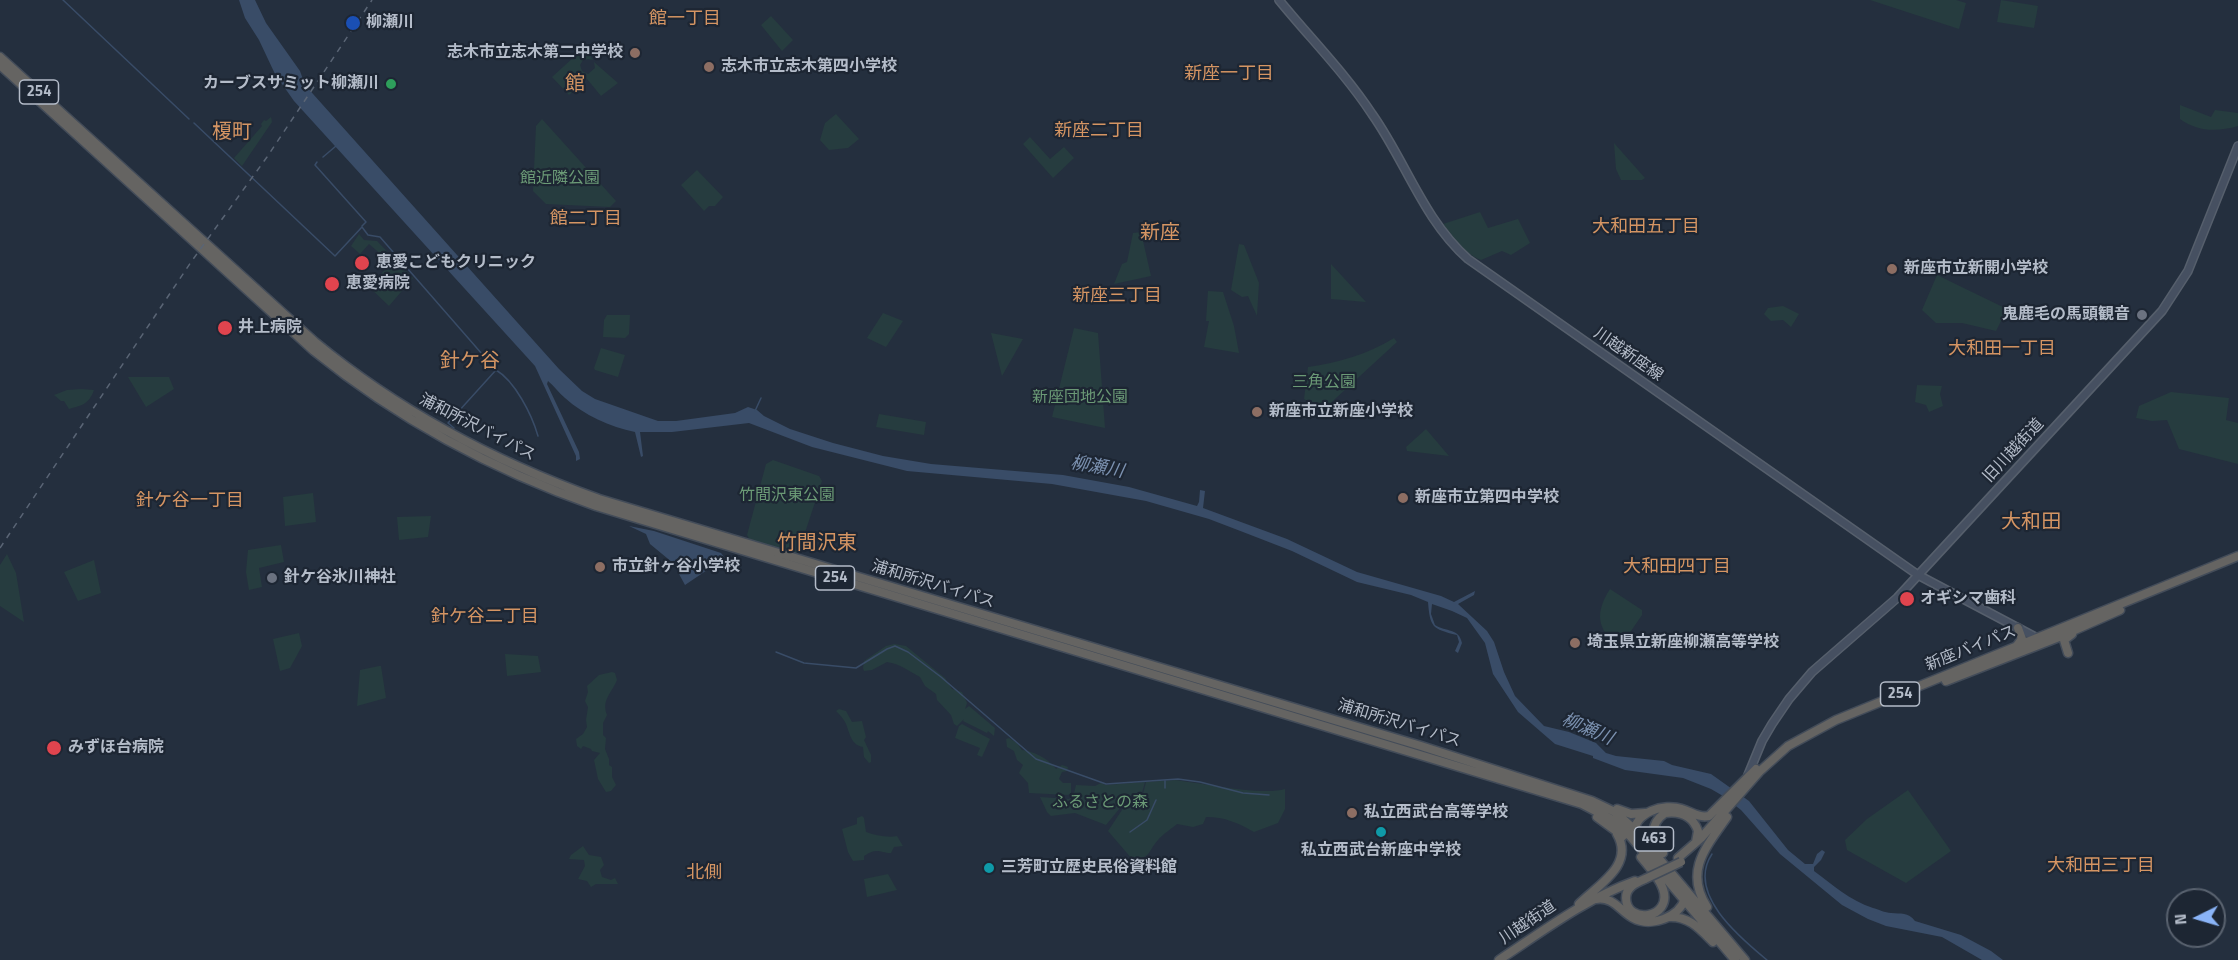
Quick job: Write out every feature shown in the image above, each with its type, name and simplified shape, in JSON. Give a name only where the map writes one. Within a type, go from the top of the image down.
[{"type":"highway","name":"浦和所沢バイパス","points":[[0,57],[315,342],[349,369],[412,412],[485,452],[599,499],[1549,786],[1600,804],[1623,818],[1634,828],[1745,960]]},
{"type":"highway","name":"浦和所沢バイパス","points":[[0,65],[344,375],[409,417],[506,470],[611,511],[1563,797],[1611,819],[1630,836],[1735,960]]},
{"type":"highway","name":"新座バイパス","points":[[1748,785],[1789,752],[1819,733],[2238,555]]},
{"type":"highway","name":"新座バイパス","points":[[1711,829],[1748,785],[1788,746],[1836,720],[2015,647],[2099,620],[2238,561]]},
{"type":"highway","points":[[2068,653],[2064,645],[2065,638],[2099,620]]},
{"type":"highway","points":[[2015,647],[2022,639],[2018,628]]},
{"type":"highway","name":"254","points":[[1549,786],[1585,795],[1630,814],[1647,813]]},
{"type":"highway","points":[[1563,797],[1624,838],[1662,885],[1665,897],[1660,909],[1650,915],[1642,916],[1631,910],[1626,899],[1632,886],[1644,877]]},
{"type":"highway","points":[[1668,880],[1638,842],[1634,828],[1638,819],[1647,813],[1663,808],[1677,807],[1700,816],[1719,818]]},
{"type":"highway","name":"463","points":[[1692,847],[1698,837],[1697,828],[1691,820],[1680,813],[1672,812],[1659,817],[1652,832],[1658,848],[1708,910]]},
{"type":"highway","points":[[1698,837],[1719,818]]},
{"type":"highway","points":[[1679,860],[1700,845],[1719,818]]},
{"type":"highway","points":[[1719,818],[1704,851],[1696,877],[1699,893],[1708,910],[1745,960]]},
{"type":"highway","points":[[1575,909],[1611,875],[1620,863],[1623,852],[1622,844],[1612,828]]},
{"type":"highway","name":"川越街道","points":[[1679,860],[1711,829]]},
{"type":"highway","name":"川越街道","points":[[1575,909],[1679,860],[1711,829]]},
{"type":"highway","points":[[1662,860],[1683,890],[1685,901],[1679,910],[1667,917]]},
{"type":"highway","name":"川越街道","points":[[1499,960],[1607,890],[1644,877]]},
{"type":"highway","points":[[1594,899],[1610,900],[1637,920],[1678,917],[1689,921],[1704,932],[1730,960]]},
{"type":"main road","name":"川越新座線","points":[[1279,0],[1373,114],[1430,214],[1461,252],[1918,574],[2042,640]]},
{"type":"main road","name":"旧川越街道","points":[[1748,785],[1762,741],[1784,706],[1812,672],[1879,614],[1918,574],[2162,311],[2188,271],[2238,146]]},
{"type":"green space","points":[[1870,0],[1956,0],[1966,3],[1959,29]]},
{"type":"green space","points":[[2001,0],[2038,6],[2034,28],[1997,22]]},
{"type":"green space","points":[[771,16],[793,40],[782,51],[761,25]]},
{"type":"green space","points":[[585,47],[593,60],[583,60],[580,65],[582,71],[588,74],[595,68],[594,62],[618,83],[601,96],[587,79],[569,95],[552,77]]},
{"type":"green space","points":[[2180,105],[2211,117],[2215,110],[2238,113],[2238,126],[2215,130],[2201,129],[2180,119]]},
{"type":"green space","points":[[836,114],[859,139],[848,148],[829,150],[820,140],[825,123]]},
{"type":"green space","points":[[271,117],[272,122],[242,166],[234,158],[262,126],[264,120]]},
{"type":"green space","name":"館近隣公園","points":[[542,119],[616,201],[610,207],[546,204],[533,191],[536,126]]},
{"type":"green space","points":[[1030,137],[1050,159],[1064,147],[1074,158],[1053,178],[1023,144]]},
{"type":"green space","points":[[1614,143],[1645,178],[1621,180],[1616,169]]},
{"type":"green space","points":[[697,170],[723,197],[715,206],[709,206],[704,211],[681,185]]},
{"type":"green space","points":[[1480,212],[1488,228],[1518,219],[1530,243],[1511,255],[1502,251],[1481,260],[1470,254],[1443,224]]},
{"type":"green space","points":[[1141,232],[1151,276],[1114,284],[1122,264],[1127,262],[1133,233]]},
{"type":"green space","points":[[359,234],[364,240],[377,241],[413,278],[389,306],[369,287],[391,263],[369,244],[360,254],[351,246]]},
{"type":"green space","points":[[1239,244],[1244,245],[1259,283],[1257,316],[1248,296],[1242,297],[1231,290]]},
{"type":"green space","points":[[1331,264],[1366,302],[1331,299]]},
{"type":"green space","points":[[1937,275],[2007,309],[1996,331],[1962,323],[1936,323],[1922,310]]},
{"type":"green space","points":[[1208,291],[1223,292],[1234,326],[1239,353],[1204,347],[1209,321],[1206,321]]},
{"type":"green space","points":[[1783,306],[1799,314],[1791,327],[1783,320],[1771,321],[1764,314],[1768,308]]},
{"type":"green space","points":[[883,313],[903,321],[886,347],[867,338]]},
{"type":"green space","points":[[607,315],[630,315],[629,334],[625,338],[603,337],[604,320]]},
{"type":"green space","name":"新座団地公園","points":[[1074,328],[1098,333],[1105,428],[1052,417]]},
{"type":"green space","points":[[991,333],[1023,339],[1002,376]]},
{"type":"green space","name":"三角公園","points":[[1394,338],[1397,342],[1323,410],[1304,399],[1308,367],[1352,357]]},
{"type":"green space","points":[[601,348],[625,355],[618,377],[595,370]]},
{"type":"green space","points":[[128,377],[169,377],[174,389],[146,407]]},
{"type":"green space","points":[[1917,385],[1942,386],[1940,394],[1943,406],[1929,412],[1926,405],[1915,402]]},
{"type":"green space","points":[[67,390],[94,390],[85,403],[69,409],[64,401],[54,395]]},
{"type":"green space","points":[[2171,392],[2229,398],[2226,420],[2238,423],[2238,464],[2179,449],[2167,420],[2152,421],[2136,418],[2139,406]]},
{"type":"green space","points":[[879,414],[926,422],[924,435],[876,427]]},
{"type":"green space","points":[[1426,429],[1449,456],[1407,451],[1406,447]]},
{"type":"green space","name":"竹間沢東公園","points":[[773,460],[819,476],[822,481],[798,554],[750,540],[747,535],[766,464]]},
{"type":"green space","points":[[313,493],[316,522],[285,526],[283,497]]},
{"type":"green space","points":[[431,516],[428,537],[399,540],[397,517]]},
{"type":"green space","points":[[281,545],[284,562],[259,568],[262,587],[249,590],[246,572],[248,550]]},
{"type":"green space","points":[[7,554],[16,573],[24,622],[0,606],[0,565]]},
{"type":"green space","points":[[94,560],[101,593],[78,601],[64,572]]},
{"type":"green space","points":[[1610,589],[1642,610],[1642,615],[1620,647],[1606,634],[1600,620],[1602,605]]},
{"type":"green space","points":[[299,633],[302,646],[290,668],[280,671],[273,639]]},
{"type":"green space","points":[[894,644],[906,646],[945,678],[952,689],[962,692],[967,703],[965,709],[969,706],[995,728],[994,736],[988,731],[987,733],[963,721],[964,719],[957,726],[954,724],[951,715],[937,700],[936,694],[925,686],[920,677],[896,664],[887,662],[872,670],[864,671],[864,661],[886,646]]},
{"type":"green space","points":[[505,654],[538,656],[541,672],[507,676]]},
{"type":"green space","points":[[381,666],[386,698],[357,706],[360,670]]},
{"type":"green space","points":[[615,673],[617,680],[606,701],[607,715],[603,723],[603,735],[606,738],[605,749],[616,785],[611,791],[606,792],[598,779],[594,760],[600,753],[583,746],[581,749],[577,746],[576,739],[587,727],[588,707],[585,701],[587,686],[599,675]]},
{"type":"green space","points":[[839,709],[846,711],[852,722],[862,721],[866,737],[864,740],[871,755],[871,762],[869,763],[864,757],[863,747],[856,744],[852,738],[845,722],[836,711]]},
{"type":"green space","points":[[962,724],[990,739],[982,757],[977,755],[980,748],[955,738]]},
{"type":"green space","points":[[1009,738],[1022,750],[1041,756],[1056,769],[1062,765],[1068,767],[1059,779],[1063,783],[1071,783],[1071,793],[1068,795],[1029,793],[1028,783],[1019,773],[1023,765],[1017,760],[1014,751],[1007,747],[1006,739]]},
{"type":"green space","points":[[1175,780],[1247,790],[1285,789],[1285,809],[1278,823],[1254,832],[1231,821],[1213,817],[1206,817],[1203,824],[1193,827],[1177,824],[1160,838],[1146,856],[1132,859],[1108,831],[1130,798],[1143,794],[1146,782]]},
{"type":"green space","name":"ふるさとの森","points":[[1145,782],[1142,793],[1129,797],[1106,825],[1075,813],[1051,816],[1040,797],[1069,799],[1073,797],[1076,785],[1095,786],[1101,783],[1106,785]]},
{"type":"green space","points":[[1908,790],[1951,851],[1906,883],[1847,850],[1845,840],[1867,819]]},
{"type":"green space","points":[[862,816],[866,832],[881,836],[897,836],[903,846],[894,847],[891,853],[872,852],[864,856],[864,860],[853,861],[848,852],[842,829],[857,824],[857,818]]},
{"type":"green space","points":[[583,846],[589,855],[601,857],[604,865],[600,870],[602,877],[611,880],[615,878],[618,884],[596,884],[591,887],[587,881],[578,879],[585,866],[584,860],[569,859]]},
{"type":"green space","points":[[888,874],[897,890],[867,897],[864,879]]},
{"type":"water","points":[[239,0],[255,0],[266,23],[300,71],[305,85],[559,369],[582,391],[595,399],[658,421],[676,421],[735,413],[748,407],[790,429],[883,456],[931,464],[1063,475],[1129,487],[1197,506],[1200,490],[1205,491],[1203,508],[1287,539],[1357,572],[1441,596],[1454,602],[1475,591],[1474,595],[1458,604],[1487,631],[1494,642],[1515,696],[1544,726],[1569,732],[1596,743],[1606,753],[1616,756],[1664,761],[1711,774],[1749,801],[1788,850],[1805,864],[1813,864],[1817,854],[1822,850],[1825,852],[1814,867],[1814,871],[1849,896],[1864,905],[1886,912],[1907,915],[1915,921],[1961,935],[2003,960],[1982,960],[1942,937],[1886,926],[1842,905],[1780,854],[1741,810],[1711,789],[1683,778],[1625,770],[1593,758],[1593,756],[1555,744],[1518,712],[1493,674],[1485,643],[1467,618],[1432,604],[1431,614],[1435,625],[1455,633],[1458,635],[1460,638],[1462,643],[1458,653],[1455,651],[1459,642],[1457,635],[1434,626],[1431,622],[1428,602],[1411,595],[1357,582],[1292,551],[1209,519],[1146,501],[1052,484],[907,471],[812,447],[749,423],[672,432],[640,432],[643,456],[641,457],[635,432],[607,424],[589,415],[572,404],[548,381],[547,384],[579,452],[580,459],[576,461],[576,456],[535,366],[294,101],[275,74],[259,40],[245,18]]},
{"type":"water","points":[[629,526],[654,531],[721,553],[725,558],[685,585],[673,563],[650,544],[646,534]]},
{"type":"waterway","points":[[63,0],[189,119]]},
{"type":"waterway","points":[[194,123],[335,256],[362,227],[368,235],[380,237],[496,370],[448,423],[454,428]]},
{"type":"waterway","points":[[323,157],[336,146]]},
{"type":"waterway","points":[[317,162],[315,165],[366,222],[362,226]]},
{"type":"waterway","points":[[496,370],[510,382],[522,399],[538,436]]},
{"type":"waterway","points":[[755,411],[761,398]]},
{"type":"waterway","points":[[776,652],[804,663],[856,668],[895,646],[908,652],[941,677],[1036,759],[1106,784],[1178,779],[1243,793],[1269,795]]},
{"type":"waterway","points":[[1165,780],[1165,788]]},
{"type":"waterway","points":[[1130,832],[1147,820],[1156,800]]},
{"type":"waterway","points":[[1712,854],[1706,869],[1706,884],[1711,899],[1730,927],[1767,960]]},
{"type":"railway","points":[[0,548],[191,262],[267,157],[372,0]]},
{"type":"place","name":"柳瀬川","points":[[353,23]]},
{"type":"place","name":"志木市立志木第二中学校","points":[[635,53]]},
{"type":"place","name":"志木市立志木第四小学校","points":[[709,67]]},
{"type":"place","name":"カーブスサミット柳瀬川","points":[[391,84]]},
{"type":"place","name":"恵愛こどもクリニック","points":[[362,263]]},
{"type":"place","name":"新座市立新開小学校","points":[[1892,269]]},
{"type":"place","name":"恵愛病院","points":[[332,284]]},
{"type":"place","name":"鬼鹿毛の馬頭観音","points":[[2142,315]]},
{"type":"place","name":"井上病院","points":[[225,328]]},
{"type":"place","name":"新座市立新座小学校","points":[[1257,412]]},
{"type":"place","name":"新座市立第四中学校","points":[[1403,498]]},
{"type":"place","name":"市立針ヶ谷小学校","points":[[600,567]]},
{"type":"place","name":"針ケ谷氷川神社","points":[[272,578]]},
{"type":"place","name":"オギシマ歯科","points":[[1907,599]]},
{"type":"place","name":"埼玉県立新座柳瀬高等学校","points":[[1575,643]]},
{"type":"place","name":"みずほ台病院","points":[[54,748]]},
{"type":"place","name":"私立西武台高等学校","points":[[1352,813]]},
{"type":"place","name":"私立西武台新座中学校","points":[[1381,832]]},
{"type":"place","name":"三芳町立歴史民俗資料館","points":[[989,868]]},
{"type":"district","name":"館一丁目","points":[[685,20]]},
{"type":"district","name":"新座一丁目","points":[[1229,75]]},
{"type":"district","name":"館","points":[[575,85]]},
{"type":"district","name":"新座二丁目","points":[[1099,132]]},
{"type":"district","name":"榎町","points":[[232,133]]},
{"type":"district","name":"館二丁目","points":[[586,220]]},
{"type":"district","name":"大和田五丁目","points":[[1646,228]]},
{"type":"district","name":"新座","points":[[1160,234]]},
{"type":"district","name":"新座三丁目","points":[[1117,297]]},
{"type":"district","name":"大和田一丁目","points":[[2002,350]]},
{"type":"district","name":"針ケ谷","points":[[470,362]]},
{"type":"district","name":"針ケ谷一丁目","points":[[190,502]]},
{"type":"district","name":"大和田","points":[[2031,523]]},
{"type":"district","name":"竹間沢東","points":[[817,544]]},
{"type":"district","name":"大和田四丁目","points":[[1677,568]]},
{"type":"district","name":"針ケ谷二丁目","points":[[485,618]]},
{"type":"district","name":"大和田三丁目","points":[[2101,867]]},
{"type":"district","name":"北側","points":[[704,874]]}]
